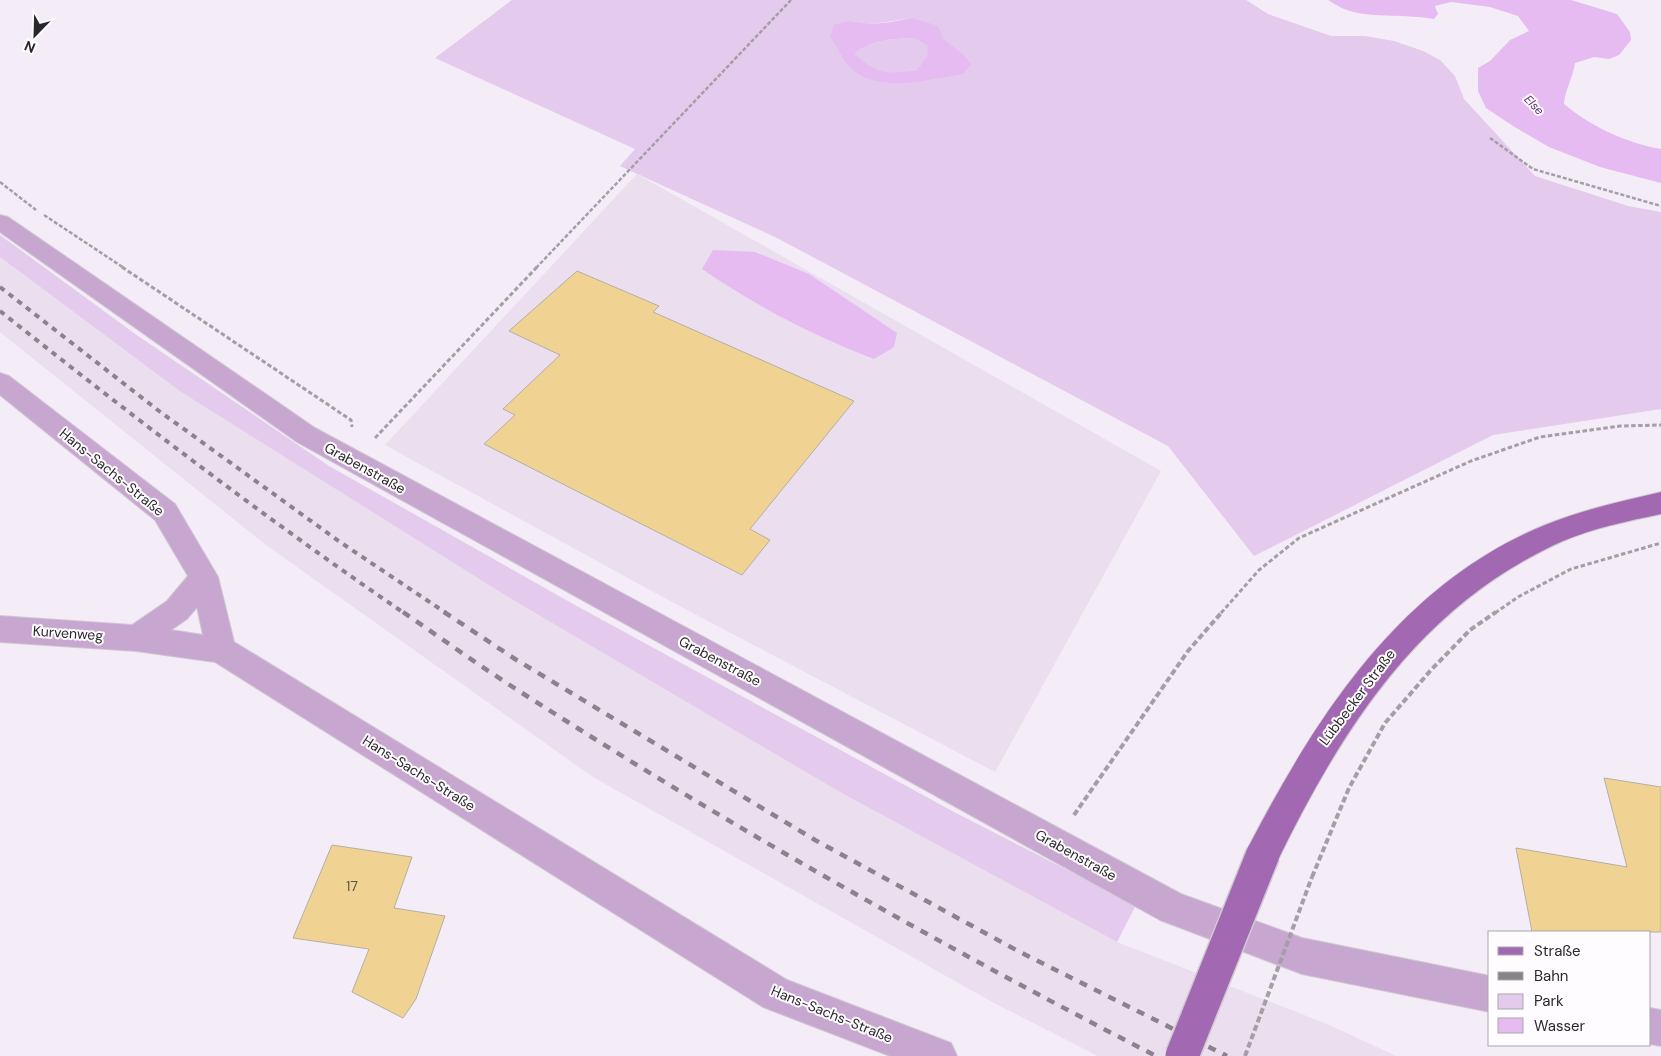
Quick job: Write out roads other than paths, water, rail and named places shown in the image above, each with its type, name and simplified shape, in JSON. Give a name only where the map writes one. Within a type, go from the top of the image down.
[{"type":"main road","name":"Lübbecker Straße","points":[[1182,1056],[1263,854],[1286,804],[1336,720],[1396,644],[1437,605],[1472,577],[1510,554],[1551,534],[1617,512],[1661,503]]},
{"type":"street","name":"Grabenstraße","points":[[0,222],[306,436],[1055,842],[1172,908],[1302,956],[1488,994]]},
{"type":"street","name":"Hans-Sachs-Straße","points":[[0,382],[164,512],[204,577],[221,650],[776,994],[938,1056]]},
{"type":"street","points":[[136,638],[177,610],[204,577]]},
{"type":"street","name":"Kurvenweg","points":[[0,628],[136,638],[221,650]]},
{"type":"water","name":"Else","points":[[1328,0],[1571,0],[1617,14],[1630,32],[1631,40],[1619,55],[1609,59],[1594,57],[1575,63],[1564,104],[1585,119],[1609,132],[1635,143],[1661,149],[1661,183],[1600,167],[1549,147],[1486,108],[1478,91],[1478,68],[1490,61],[1510,40],[1529,31],[1518,16],[1490,7],[1451,2],[1435,6],[1438,14],[1434,19],[1369,15],[1347,10]]},
{"type":"water","points":[[912,18],[938,26],[943,39],[962,53],[971,64],[963,74],[919,82],[887,83],[859,74],[848,65],[830,36],[834,25],[849,21],[872,24]],"holes":[[[913,38],[928,46],[927,57],[917,70],[883,71],[870,66],[854,54],[874,43],[897,39]]]},
{"type":"water","points":[[713,250],[755,252],[809,274],[897,333],[894,347],[874,359],[785,319],[702,269]]},
{"type":"railway","points":[[0,287],[159,411],[340,542],[446,613]]},
{"type":"railway","points":[[0,311],[199,466],[404,613]]},
{"type":"railway","points":[[403,612],[530,698],[761,839],[917,929],[1156,1056]]},
{"type":"railway","points":[[444,612],[515,659],[815,840],[1018,951],[1227,1056]]}]
